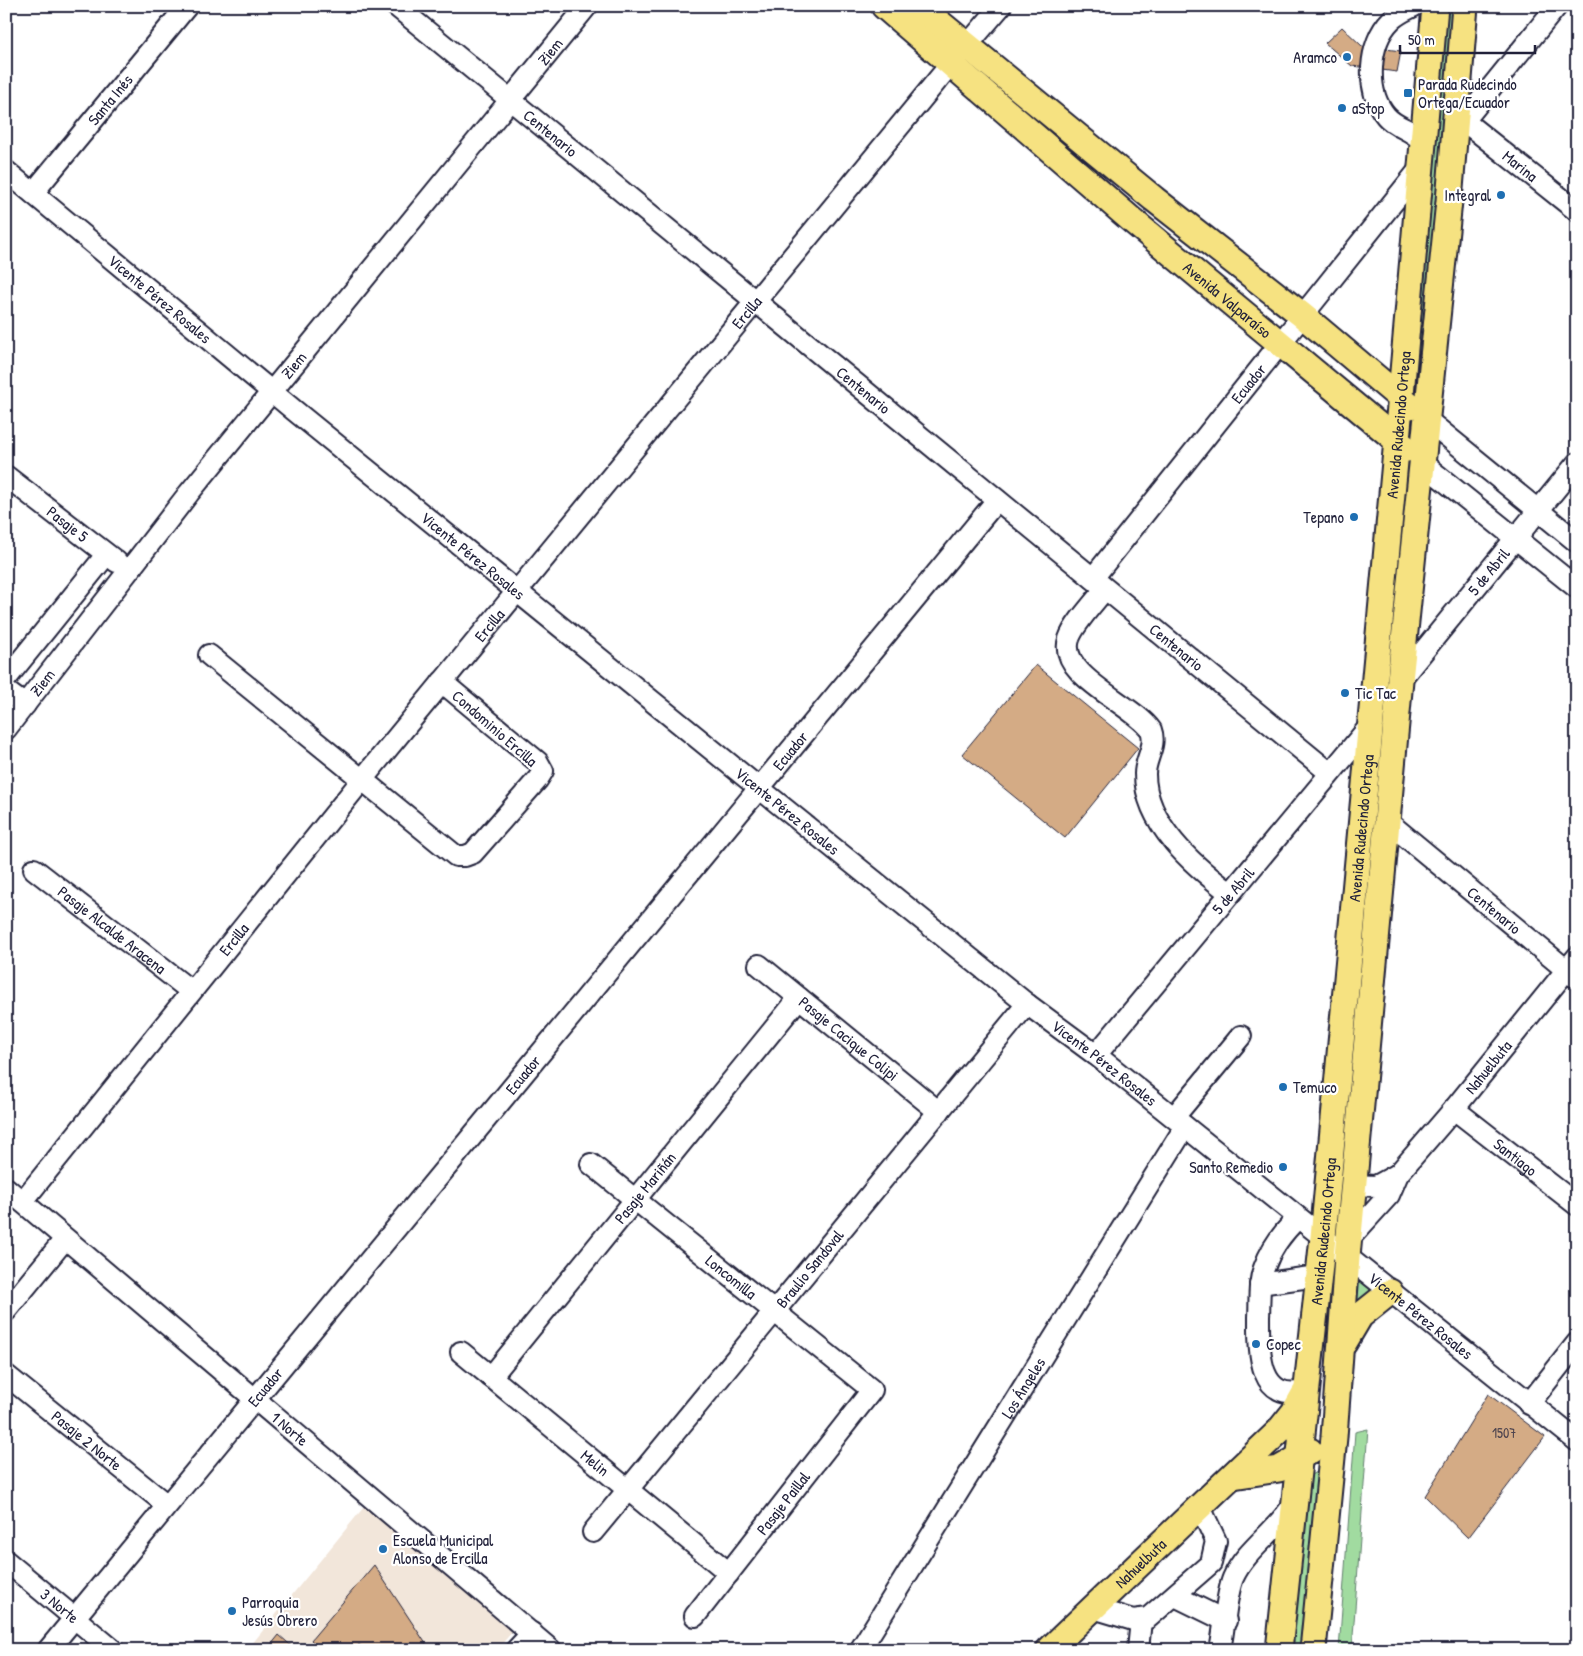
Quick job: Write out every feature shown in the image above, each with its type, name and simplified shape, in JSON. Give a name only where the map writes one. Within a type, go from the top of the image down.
[{"type":"main road","name":"Avenida Valparaíso","points":[[884,6],[959,54],[1154,199],[1302,315],[1426,419]]},
{"type":"main road","name":"Avenida Valparaíso","points":[[919,6],[959,54],[1127,216],[1421,462]]},
{"type":"main road","name":"Avenida Rudecindo Ortega","points":[[1279,1650],[1322,1237],[1401,398],[1435,6]]},
{"type":"main road","name":"Avenida Rudecindo Ortega","points":[[1313,1650],[1334,1437],[1349,1248],[1421,462],[1462,116],[1465,6]]},
{"type":"main road","points":[[1340,1352],[1352,1327],[1360,1316],[1390,1292]]},
{"type":"main road","name":"Nahuelbuta","points":[[1049,1650],[1278,1432],[1294,1412],[1306,1390]]},
{"type":"main road","points":[[1233,1476],[1279,1469],[1334,1437]]},
{"type":"street","name":"Santa Inés","points":[[34,193],[187,6]]},
{"type":"street","name":"Centenario","points":[[396,6],[1330,774]]},
{"type":"street","name":"Ziem","points":[[6,729],[271,391],[588,6]]},
{"type":"street","name":"Ercilla","points":[[23,1201],[517,590],[1000,6]]},
{"type":"street","points":[[1414,6],[1398,14],[1386,26],[1375,53],[1372,81],[1376,99],[1385,115],[1398,126],[1417,135],[1423,154]]},
{"type":"street","points":[[1462,116],[1557,6]]},
{"type":"street","name":"Marina","points":[[1462,116],[1577,211]]},
{"type":"street","name":"Ecuador","points":[[1230,893],[1187,855],[1158,819],[1147,793],[1145,772],[1154,740],[1151,730],[1080,672],[1070,659],[1068,646],[1072,634],[1099,584],[1423,154]]},
{"type":"street","name":"Vicente Pérez Rosales","points":[[6,171],[271,391],[1027,1004],[1096,1055],[1322,1237],[1349,1248],[1390,1292],[1577,1441]]},
{"type":"street","name":"Avenida Valparaíso","points":[[1426,419],[1577,542]]},
{"type":"street","name":"Avenida Valparaíso","points":[[1421,462],[1577,588]]},
{"type":"street","name":"5 de Abril","points":[[1400,680],[1577,463]]},
{"type":"street","name":"Pasaje 5","points":[[6,476],[106,555],[129,570]]},
{"type":"street","name":"Ecuador","points":[[48,1650],[997,500]]},
{"type":"street","points":[[6,679],[106,555]]},
{"type":"street","points":[[209,655],[361,781]]},
{"type":"street","name":"Condominio Ercilla","points":[[361,781],[456,856],[465,856],[473,854],[538,779],[543,771],[538,762],[442,682]]},
{"type":"street","points":[[6,691],[24,705]]},
{"type":"street","name":"5 de Abril","points":[[1096,1055],[1369,727]]},
{"type":"street","name":"Centenario","points":[[1388,822],[1573,968]]},
{"type":"street","name":"Pasaje Alcalde Aracena","points":[[34,869],[191,991]]},
{"type":"street","name":"Pasaje Cacique Colipi","points":[[758,965],[938,1112]]},
{"type":"street","name":"Nahuelbuta","points":[[1349,1248],[1389,1195],[1398,1174],[1573,968]]},
{"type":"street","name":"Pasaje Mariñán","points":[[491,1377],[799,998]]},
{"type":"street","name":"Braulio Sandoval","points":[[593,1532],[1027,1004]]},
{"type":"street","name":"Los Ángeles","points":[[860,1650],[1180,1122],[1241,1036]]},
{"type":"street","name":"Santiago","points":[[1454,1110],[1577,1205]]},
{"type":"street","name":"Loncomilla","points":[[591,1164],[872,1390]]},
{"type":"street","name":"Nahuelbuta","points":[[1355,1185],[1376,1186],[1398,1174]]},
{"type":"street","name":"1 Norte","points":[[6,1188],[551,1650]]},
{"type":"street","points":[[1298,1218],[1287,1228],[1270,1254],[1260,1284],[1259,1357],[1268,1379],[1284,1392],[1298,1393],[1306,1390]]},
{"type":"street","points":[[6,1311],[65,1239]]},
{"type":"street","points":[[1260,1284],[1318,1276]]},
{"type":"street","points":[[1529,1404],[1577,1343]]},
{"type":"street","name":"Melin","points":[[461,1352],[729,1574]]},
{"type":"street","name":"Pasaje 2 Norte","points":[[6,1375],[167,1505]]},
{"type":"street","name":"Pasaje Paillal","points":[[695,1616],[872,1390]]},
{"type":"street","points":[[1223,1650],[1221,1644],[1233,1579],[1242,1563],[1279,1524],[1295,1502]]},
{"type":"street","points":[[1093,1608],[1125,1618],[1142,1620],[1153,1615],[1211,1564],[1216,1541],[1200,1507]]},
{"type":"street","name":"3 Norte","points":[[6,1561],[113,1650]]},
{"type":"street","points":[[1175,1596],[1226,1621]]},
{"type":"street","points":[[1138,1650],[1142,1620]]},
{"type":"street","points":[[516,1650],[532,1633]]},
{"type":"shaded area","name":"Escuela Municipal Alonso de Ercilla","points":[[373,1496],[521,1621],[497,1650],[247,1650]]},
{"type":"green space","points":[[1443,6],[1454,6],[1421,384],[1413,377]]},
{"type":"green space","points":[[1358,1275],[1376,1290],[1355,1314]]},
{"type":"green space","points":[[1368,1429],[1352,1650],[1339,1650],[1355,1432]]},
{"type":"green space","points":[[1320,1471],[1303,1650],[1291,1650],[1310,1475]]},
{"type":"building","points":[[1342,27],[1362,46],[1401,51],[1397,72],[1352,66],[1325,43]]},
{"type":"building","points":[[1036,665],[1138,748],[1065,838],[962,754]]},
{"type":"building","points":[[1488,1394],[1545,1437],[1468,1538],[1425,1496]]},
{"type":"building","points":[[374,1565],[430,1650],[366,1650],[359,1644],[354,1650],[322,1650],[311,1640]]},
{"type":"building","points":[[279,1635],[296,1650],[267,1650]]},
{"type":"place","name":"Aramco","points":[[1347,57]]},
{"type":"place","name":"Parada Rudecindo Ortega/Ecuador","points":[[1408,93]]},
{"type":"place","name":"aStop","points":[[1342,108]]},
{"type":"place","name":"Integral","points":[[1501,195]]},
{"type":"place","name":"Tepano","points":[[1354,517]]},
{"type":"place","name":"Tic Tac","points":[[1345,693]]},
{"type":"place","name":"Temuco","points":[[1283,1087]]},
{"type":"place","name":"Santo Remedio","points":[[1283,1167]]},
{"type":"place","name":"Copec","points":[[1256,1344]]},
{"type":"place","name":"Escuela Municipal Alonso de Ercilla","points":[[383,1549]]},
{"type":"place","name":"Parroquia Jesús Obrero","points":[[232,1611]]}]
